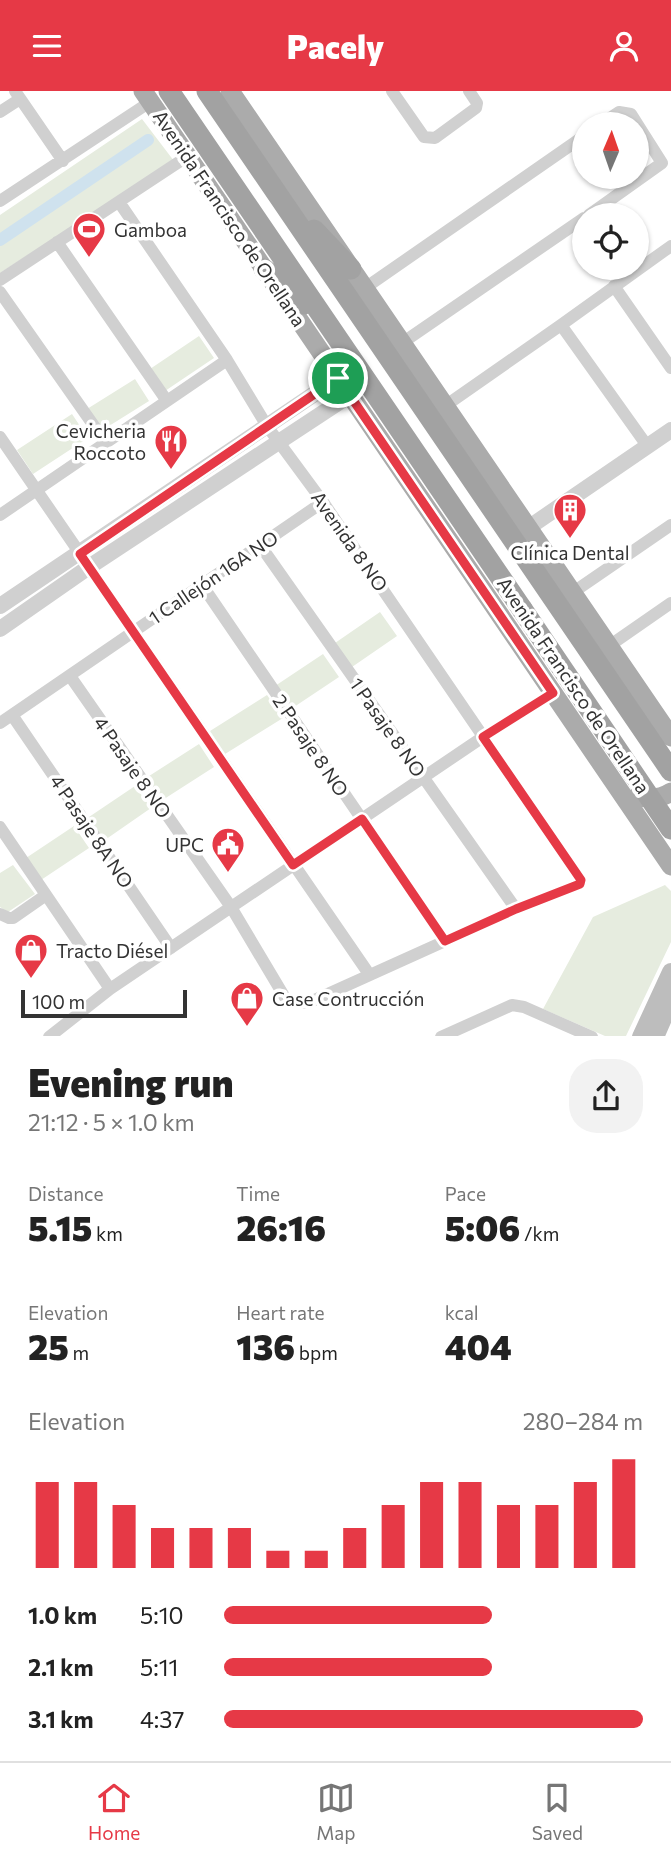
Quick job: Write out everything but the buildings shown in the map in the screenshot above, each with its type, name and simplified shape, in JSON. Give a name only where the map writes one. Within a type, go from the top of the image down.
[{"type":"highway","name":"Avenida Francisco de Orellana","points":[[169,91],[671,829]]},
{"type":"highway","name":"Avenida Francisco de Orellana","points":[[207,91],[671,771]]},
{"type":"highway","points":[[271,185],[351,269]]},
{"type":"highway","points":[[264,269],[328,324]]},
{"type":"main road","points":[[230,91],[671,737]]},
{"type":"main road","name":"Avenida Francisco de Orellana","points":[[146,97],[671,866]]},
{"type":"main road","points":[[611,777],[627,790],[646,799],[656,799],[671,792]]},
{"type":"main road","points":[[641,1036],[671,972]]},
{"type":"main road","points":[[655,1036],[671,1000]]},
{"type":"street","points":[[392,91],[424,137],[435,138],[475,108],[477,103],[469,91]]},
{"type":"street","points":[[0,112],[17,95],[63,160]]},
{"type":"street","points":[[0,201],[63,160],[146,97]]},
{"type":"street","points":[[649,142],[662,163],[649,172]]},
{"type":"street","points":[[365,288],[572,144]]},
{"type":"street","points":[[0,280],[188,156]]},
{"type":"street","points":[[606,203],[626,189]]},
{"type":"street","name":"Avenida 8 NO","points":[[119,202],[227,361],[267,426],[323,502],[581,880],[580,884],[516,909]]},
{"type":"street","points":[[402,343],[572,226]]},
{"type":"street","points":[[57,242],[167,401]]},
{"type":"street","points":[[445,406],[671,246]]},
{"type":"street","points":[[614,286],[671,368]]},
{"type":"street","points":[[0,292],[106,443]]},
{"type":"street","points":[[561,325],[648,447]]},
{"type":"street","points":[[0,515],[227,361]]},
{"type":"street","points":[[0,629],[85,560],[267,426],[338,378]]},
{"type":"street","points":[[0,607],[85,560],[280,442],[350,395]]},
{"type":"street","points":[[528,528],[671,430]]},
{"type":"street","points":[[0,437],[369,974],[516,909]]},
{"type":"street","name":"1 Callejón 16A NO","points":[[0,723],[323,502]]},
{"type":"street","points":[[572,593],[671,524]]},
{"type":"street","name":"1 Pasaje 8 NO","points":[[261,545],[516,909]]},
{"type":"street","name":"2 Pasaje 8 NO","points":[[202,585],[445,941]]},
{"type":"street","points":[[608,646],[671,604]]},
{"type":"street","name":"4 Pasaje 8 NO","points":[[70,676],[231,907],[287,1001],[310,1002],[369,974]]},
{"type":"street","points":[[50,1036],[110,989],[423,777],[553,693]]},
{"type":"street","name":"4 Pasaje 8A NO","points":[[12,715],[171,948]]},
{"type":"street","points":[[0,827],[110,989]]},
{"type":"street","points":[[0,914],[13,918],[46,894]]},
{"type":"street","points":[[443,1036],[512,1005],[524,1007],[590,1036]]},
{"type":"shaded area","points":[[142,119],[174,161],[0,273],[0,215]]},
{"type":"shaded area","points":[[199,336],[214,358],[165,391],[150,369]]},
{"type":"shaded area","points":[[135,379],[149,401],[101,431],[87,409]]},
{"type":"shaded area","points":[[72,414],[88,438],[33,474],[17,450]]},
{"type":"shaded area","points":[[380,612],[397,636],[352,667],[335,643]]},
{"type":"shaded area","points":[[323,654],[339,677],[291,709],[275,686]]},
{"type":"shaded area","points":[[267,695],[283,718],[225,754],[210,731]]},
{"type":"shaded area","points":[[199,744],[214,767],[161,801],[146,778]]},
{"type":"shaded area","points":[[135,786],[151,808],[102,842],[86,819]]},
{"type":"shaded area","points":[[74,826],[89,848],[41,880],[26,858]]},
{"type":"shaded area","points":[[13,865],[35,894],[8,912],[0,907],[0,873]]},
{"type":"shaded area","points":[[665,885],[671,891],[671,942],[626,1036],[605,1036],[543,1009],[593,917]]},
{"type":"waterway","points":[[0,240],[148,140]]},
{"type":"place","name":"Gamboa","points":[[89,259]]},
{"type":"place","name":"Cevicheria Roccoto","points":[[171,471]]},
{"type":"place","name":"Clínica Dental","points":[[570,540]]},
{"type":"place","name":"UPC","points":[[228,874]]},
{"type":"place","name":"Tracto Diésel","points":[[31,980]]},
{"type":"place","name":"Case Contrucción","points":[[247,1028]]},
{"type":"route","points":[[338,378],[553,693],[483,737],[581,880],[580,884],[445,941],[362,819],[293,865],[80,554],[338,378]]}]
